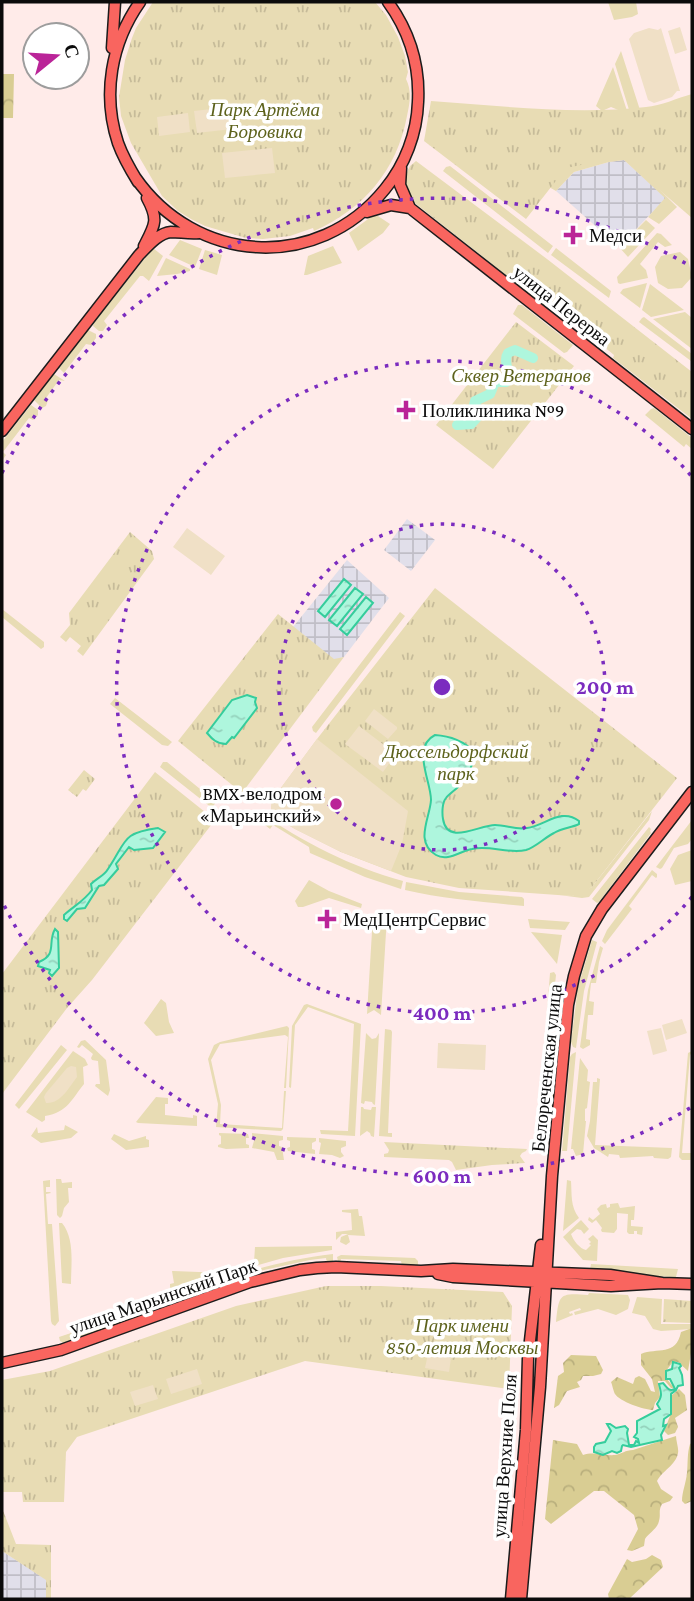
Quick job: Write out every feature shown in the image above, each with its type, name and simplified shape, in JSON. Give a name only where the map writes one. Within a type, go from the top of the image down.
[{"type":"main road","points":[[2,431],[139,255],[154,228],[153,212],[122,154],[114,128],[110,101],[115,2]]},
{"type":"main road","points":[[112,66],[120,38],[140,2]]},
{"type":"main road","points":[[388,2],[398,17]]},
{"type":"main road","points":[[395,2],[413,54],[418,90],[415,126],[400,174],[400,185],[410,208]]},
{"type":"main road","points":[[135,177],[148,195],[164,210],[200,233],[223,242],[244,246],[280,247],[322,236],[358,216],[379,197],[403,161]]},
{"type":"main road","points":[[358,216],[391,205],[410,208]]},
{"type":"main road","name":"улица Перерва","points":[[410,208],[692,429]]},
{"type":"main road","points":[[139,255],[164,234],[200,233]]},
{"type":"main road","name":"Белореченская улица","points":[[541,1277],[546,1204],[552,1175],[568,1005],[586,936],[602,909],[692,792]]},
{"type":"main road","points":[[543,1252],[565,1278],[540,1299],[517,1275],[531,1268],[543,1252]]},
{"type":"main road","name":"улица Марьинский Парк","points":[[2,1363],[67,1348],[230,1289],[292,1272],[337,1267],[421,1271],[453,1269],[565,1278],[610,1275],[662,1283],[692,1284]]},
{"type":"main road","name":"улица Верхние Поля","points":[[522,1599],[537,1423],[541,1277]]},
{"type":"main road","name":"улица Верхние Поля","points":[[511,1599],[526,1430],[527,1377],[540,1299]]},
{"type":"shaded area","points":[[680,27],[687,50],[675,54],[668,31]]},
{"type":"shaded area","points":[[649,28],[661,28],[680,91],[654,103],[648,100],[629,39],[634,33]]},
{"type":"shaded area","points":[[229,107],[232,129],[197,133],[194,111]]},
{"type":"shaded area","points":[[188,113],[190,132],[159,136],[157,117]]},
{"type":"shaded area","points":[[272,148],[275,173],[225,178],[222,153]]},
{"type":"shaded area","points":[[624,160],[666,198],[619,247],[556,191],[574,172]]},
{"type":"shaded area","points":[[407,519],[435,540],[411,571],[384,550]]},
{"type":"shaded area","points":[[187,528],[225,556],[211,575],[173,547]]},
{"type":"shaded area","points":[[347,560],[389,598],[344,657],[334,660],[293,627]]},
{"type":"shaded area","points":[[374,709],[397,727],[388,739],[365,721]]},
{"type":"shaded area","points":[[359,726],[396,754],[383,772],[345,744]]},
{"type":"shaded area","name":"BMX-велодром «Марьинский»","points":[[317,739],[408,811],[402,844],[391,871],[341,852],[273,816],[272,800]]},
{"type":"shaded area","points":[[682,1019],[687,1033],[666,1040],[662,1025]]},
{"type":"shaded area","points":[[661,1028],[667,1051],[653,1055],[647,1031]]},
{"type":"shaded area","points":[[438,1043],[486,1045],[485,1070],[437,1068]]},
{"type":"shaded area","points":[[71,1066],[76,1067],[77,1077],[60,1098],[46,1103],[46,1093]]},
{"type":"shaded area","points":[[428,1354],[451,1358],[449,1372],[425,1368]]},
{"type":"shaded area","points":[[197,1369],[202,1384],[171,1394],[166,1379]]},
{"type":"shaded area","points":[[153,1385],[158,1399],[135,1406],[130,1392]]},
{"type":"shaded area","points":[[2,1551],[47,1580],[46,1599],[2,1599]]},
{"type":"green space","name":"Парк Артёма Боровика","points":[[153,2],[375,2],[386,15],[405,56],[410,97],[402,136],[376,186],[332,222],[314,231],[313,228],[290,236],[246,238],[205,226],[178,211],[162,196],[131,143],[121,116],[119,97],[125,60],[136,28]]},
{"type":"green space","points":[[608,2],[636,2],[638,14],[614,20]]},
{"type":"green space","points":[[621,51],[640,110],[630,113],[615,64]]},
{"type":"green space","points":[[613,67],[628,114],[611,107],[602,111],[596,106]]},
{"type":"green space","points":[[2,74],[14,74],[13,118],[2,118]]},
{"type":"green space","points":[[692,94],[692,218],[621,157],[566,168],[526,219],[424,141],[431,101],[592,110],[652,106]]},
{"type":"green space","points":[[578,149],[629,149],[658,184],[659,189],[677,207],[659,224],[648,217],[665,198],[624,160],[574,172],[556,191],[549,187]]},
{"type":"green space","points":[[416,161],[692,372],[692,419],[613,358],[614,355],[549,302],[544,305],[411,200],[403,181],[410,166]]},
{"type":"green space","points":[[450,166],[553,246],[548,253],[443,171]]},
{"type":"green space","points":[[375,214],[390,224],[383,233],[358,251],[349,233]]},
{"type":"green space","points":[[646,220],[655,228],[628,257],[619,247]]},
{"type":"green space","points":[[657,233],[672,245],[665,247],[658,242],[640,264],[646,270],[648,278],[618,283],[617,277]]},
{"type":"green space","points":[[180,240],[202,249],[195,267],[169,255]]},
{"type":"green space","points":[[333,246],[342,263],[304,275],[308,256]]},
{"type":"green space","points":[[153,248],[163,256],[149,281],[140,276],[104,321],[107,325],[103,331],[99,331],[93,326],[94,323]]},
{"type":"green space","points":[[556,248],[611,291],[609,298],[551,255]]},
{"type":"green space","points":[[205,250],[222,255],[217,275],[199,269]]},
{"type":"green space","points":[[680,252],[688,259],[692,277],[682,288],[668,289],[658,283],[655,267],[661,256]]},
{"type":"green space","points":[[166,258],[190,269],[190,271],[157,276]]},
{"type":"green space","points":[[647,283],[640,308],[620,293],[623,289]]},
{"type":"green space","points":[[650,284],[684,310],[651,317],[642,310]]},
{"type":"green space","points":[[518,305],[522,305],[573,345],[564,353],[513,314]]},
{"type":"green space","points":[[685,312],[692,318],[692,349],[653,319]]},
{"type":"green space","points":[[644,317],[692,354],[691,361],[639,322]]},
{"type":"green space","name":"Сквер Ветеранов","points":[[516,322],[574,366],[493,469],[436,425]]},
{"type":"green space","points":[[88,330],[96,334],[96,338],[91,345],[86,344],[64,373],[59,368]]},
{"type":"green space","points":[[54,374],[65,381],[59,380],[46,398],[46,406],[42,408],[34,400]]},
{"type":"green space","points":[[31,405],[38,410],[38,415],[33,420],[29,418],[3,452],[6,455],[2,461],[2,442]]},
{"type":"green space","points":[[654,408],[692,438],[692,449],[686,444],[684,447],[645,415]]},
{"type":"green space","points":[[130,532],[152,551],[154,559],[83,656],[77,651],[81,646],[70,637],[66,642],[60,637],[70,625],[69,613]]},
{"type":"green space","name":"Дюссельдорфский парк","points":[[435,588],[677,778],[592,887],[581,894],[572,896],[459,888],[406,877],[341,852],[273,816],[272,800]]},
{"type":"green space","points":[[2,609],[44,642],[44,647],[41,649],[2,617]]},
{"type":"green space","points":[[400,612],[405,616],[316,733],[313,731],[312,727]]},
{"type":"green space","points":[[278,614],[334,659],[344,657],[242,793],[178,741]]},
{"type":"green space","points":[[115,698],[172,742],[168,746],[162,745],[110,704]]},
{"type":"green space","points":[[163,762],[167,762],[216,802],[212,808],[160,767]]},
{"type":"green space","points":[[84,770],[95,779],[86,791],[83,789],[77,797],[68,790]]},
{"type":"green space","points":[[155,772],[215,820],[2,1094],[2,974]]},
{"type":"green space","points":[[652,811],[649,820],[589,897],[582,898],[559,895],[572,896],[592,887]]},
{"type":"green space","points":[[259,812],[328,852],[365,869],[403,881],[401,889],[310,853],[309,847],[273,825],[270,829],[255,817]]},
{"type":"green space","points":[[692,820],[692,839],[688,844],[674,848],[662,868],[656,867]]},
{"type":"green space","points":[[649,827],[651,833],[597,903],[592,899]]},
{"type":"green space","points":[[692,850],[692,881],[675,885],[670,869],[678,855]]},
{"type":"green space","points":[[652,870],[657,877],[652,875],[629,906],[632,909],[605,944],[602,941],[607,930]]},
{"type":"green space","points":[[309,880],[362,904],[361,908],[329,898],[298,907],[295,901]]},
{"type":"green space","points":[[406,882],[459,892],[522,897],[524,906],[405,890]]},
{"type":"green space","points":[[373,915],[379,920],[387,916],[381,1015],[374,1010],[367,1014]]},
{"type":"green space","points":[[528,919],[570,922],[565,930],[530,928]]},
{"type":"green space","points":[[531,932],[562,935],[557,964]]},
{"type":"green space","points":[[592,940],[597,942],[584,991],[576,1048],[571,1042],[578,987]]},
{"type":"green space","points":[[600,946],[603,948],[596,983],[591,983],[589,1001],[594,1002],[593,1015],[588,1015],[586,1039],[590,1040],[590,1045],[583,1049],[580,1047],[588,990]]},
{"type":"green space","points":[[554,972],[556,975],[547,1041],[545,1038],[550,973]]},
{"type":"green space","points":[[161,999],[166,1003],[174,1033],[156,1036],[144,1023]]},
{"type":"green space","points":[[307,1004],[361,1024],[355,1136],[321,1134],[320,1130],[348,1131],[354,1024],[308,1007],[295,1025],[291,1088],[289,1087],[292,1026]]},
{"type":"green space","points":[[287,1026],[289,1028],[286,1088],[288,1037],[285,1035],[220,1044],[211,1060],[221,1105],[220,1124],[282,1128],[286,1091],[283,1129],[216,1127],[218,1104],[208,1059],[214,1045]]},
{"type":"green space","points":[[385,1029],[392,1032],[388,1133],[392,1133],[392,1137],[379,1136]]},
{"type":"green space","points":[[366,1033],[372,1039],[379,1033],[375,1105],[365,1101],[364,1104],[361,1103]]},
{"type":"green space","points":[[85,1040],[106,1060],[110,1090],[108,1096],[95,1086],[100,1084],[98,1061],[92,1060],[93,1054],[82,1045],[77,1047]]},
{"type":"green space","points":[[61,1045],[67,1050],[19,1109],[15,1105]]},
{"type":"green space","points":[[553,1047],[558,1047],[549,1138],[544,1137]]},
{"type":"green space","points":[[73,1051],[85,1059],[88,1065],[83,1067],[84,1084],[64,1108],[45,1116],[42,1122],[26,1112]]},
{"type":"green space","points":[[692,1051],[682,1153],[692,1153],[692,1160],[682,1160],[679,1157],[688,1053]]},
{"type":"green space","points":[[576,1052],[567,1151],[562,1151],[570,1057]]},
{"type":"green space","points":[[580,1058],[588,1070],[587,1081],[590,1082],[585,1109],[583,1154],[576,1156],[571,1149]]},
{"type":"green space","points":[[597,1078],[600,1079],[595,1145],[672,1148],[671,1157],[620,1158],[619,1155],[609,1154],[608,1157],[594,1148],[587,1136],[593,1082],[597,1082]]},
{"type":"green space","points":[[156,1097],[168,1098],[165,1115],[193,1118],[193,1115],[197,1116],[197,1126],[136,1122]]},
{"type":"green space","points":[[361,1107],[371,1110],[376,1107],[374,1137],[367,1131],[360,1136]]},
{"type":"green space","points":[[65,1125],[78,1132],[71,1138],[41,1143],[31,1136],[37,1127],[38,1133],[64,1130]]},
{"type":"green space","points":[[219,1133],[248,1134],[246,1144],[249,1148],[218,1147],[221,1144]]},
{"type":"green space","points":[[252,1133],[283,1136],[279,1146],[282,1147],[284,1160],[277,1160],[274,1152],[252,1148],[255,1137],[252,1137]]},
{"type":"green space","points":[[114,1134],[129,1141],[146,1136],[149,1147],[126,1150],[111,1139]]},
{"type":"green space","points":[[287,1137],[316,1138],[312,1143],[315,1154],[288,1151],[290,1141]]},
{"type":"green space","points":[[319,1138],[346,1141],[346,1146],[341,1148],[344,1156],[340,1158],[319,1154]]},
{"type":"green space","points":[[384,1142],[527,1149],[520,1156],[525,1163],[456,1170],[449,1160],[384,1157],[389,1150]]},
{"type":"green space","points":[[56,1179],[61,1179],[62,1183],[72,1182],[72,1188],[68,1188],[69,1202],[60,1218],[57,1215]]},
{"type":"green space","points":[[50,1180],[50,1187],[46,1187],[46,1192],[51,1193],[46,1194],[48,1224],[52,1224],[59,1321],[55,1326],[51,1321],[43,1181]]},
{"type":"green space","points":[[567,1180],[571,1181],[573,1204],[579,1218],[563,1231]]},
{"type":"green space","points":[[618,1203],[620,1208],[635,1206],[631,1226],[643,1227],[642,1235],[637,1234],[637,1231],[634,1231],[634,1234],[627,1232],[628,1214],[617,1213],[617,1229],[614,1233],[602,1232],[596,1220],[592,1223],[588,1220],[589,1217],[593,1220],[600,1214],[597,1209],[601,1205],[606,1204],[607,1208],[610,1204]]},
{"type":"green space","points":[[358,1209],[359,1216],[362,1216],[365,1236],[348,1235],[350,1242],[346,1245],[340,1242],[341,1237],[348,1234],[342,1234],[336,1240],[336,1232],[352,1230],[351,1213],[342,1210]]},
{"type":"green space","points":[[581,1220],[589,1229],[584,1234],[577,1229],[571,1234],[577,1244],[586,1250],[591,1245],[588,1239],[593,1235],[598,1240],[597,1261],[583,1260],[563,1237]]},
{"type":"green space","points":[[59,1223],[66,1229],[71,1244],[71,1284],[62,1283]]},
{"type":"green space","points":[[332,1246],[332,1250],[283,1258],[251,1267],[249,1262],[254,1262],[255,1247]]},
{"type":"green space","points":[[333,1254],[333,1261],[327,1264],[326,1258],[310,1260],[255,1272],[255,1277],[251,1271],[292,1261]]},
{"type":"green space","points":[[337,1257],[415,1258],[418,1265],[402,1266],[401,1261],[341,1259],[340,1264]]},
{"type":"green space","points":[[591,1264],[678,1269],[676,1277],[628,1275],[590,1270]]},
{"type":"green space","points":[[172,1271],[225,1273],[170,1292],[170,1284],[174,1283]]},
{"type":"green space","name":"Парк имени 850-летия Москвы","points":[[326,1286],[503,1292],[512,1306],[509,1389],[305,1361],[77,1437],[66,1452],[64,1502],[23,1502],[22,1492],[3,1492],[2,1508],[2,1380],[50,1371],[236,1306]]},
{"type":"green space","points":[[589,1293],[628,1295],[628,1309],[616,1315],[598,1309],[575,1315],[574,1312],[581,1310],[580,1308],[569,1312],[573,1315],[556,1322],[562,1297]]},
{"type":"green space","points":[[637,1297],[662,1299],[661,1324],[692,1324],[692,1329],[653,1329],[645,1316],[632,1313]]},
{"type":"green space","points":[[166,1298],[167,1308],[65,1344],[60,1341],[59,1337]]},
{"type":"green space","points":[[664,1299],[692,1301],[692,1323],[663,1322]]},
{"type":"green space","points":[[692,1328],[688,1371],[678,1362],[672,1363],[666,1371],[667,1379],[674,1388],[665,1381],[658,1381],[660,1397],[653,1410],[632,1405],[615,1394],[611,1382],[617,1377],[633,1384],[639,1376],[645,1379],[651,1391],[655,1392],[652,1379],[641,1365],[641,1354],[670,1348],[679,1340],[681,1332]]},
{"type":"green space","points":[[571,1355],[596,1356],[603,1370],[601,1374],[583,1376],[577,1382],[580,1387],[567,1391],[559,1405],[554,1408],[558,1376],[564,1372],[563,1363]]},
{"type":"green space","points":[[679,1389],[685,1395],[687,1410],[675,1418],[678,1427],[675,1433],[668,1435],[664,1431],[670,1416],[671,1396]]},
{"type":"green space","points":[[676,1436],[677,1457],[657,1481],[661,1489],[673,1497],[662,1504],[658,1524],[645,1539],[644,1546],[632,1551],[627,1550],[638,1529],[634,1515],[604,1491],[594,1491],[551,1524],[545,1519],[553,1440],[577,1444],[583,1455],[615,1455]]},
{"type":"green space","points":[[692,1443],[692,1501],[685,1504],[682,1498]]},
{"type":"green space","points":[[2,1508],[16,1544],[51,1545],[51,1599],[46,1599],[46,1580],[2,1551]]},
{"type":"green space","points":[[652,1555],[661,1560],[663,1567],[629,1599],[609,1599],[608,1594],[627,1559],[632,1562]]},
{"type":"water","points":[[344,579],[351,585],[325,617],[318,611]]},
{"type":"water","points":[[355,588],[363,594],[337,626],[329,620]]},
{"type":"water","points":[[366,597],[373,603],[347,635],[340,629]]},
{"type":"water","points":[[247,695],[256,698],[257,708],[234,738],[226,744],[215,741],[207,733],[232,700]]},
{"type":"water","points":[[435,735],[457,740],[474,753],[467,775],[444,803],[443,819],[451,831],[457,833],[495,825],[527,828],[566,816],[579,821],[579,824],[557,831],[526,850],[479,848],[449,857],[436,855],[429,850],[424,837],[431,800],[423,756],[428,740]]},
{"type":"water","points":[[158,828],[165,832],[153,848],[134,850],[129,847],[116,864],[118,869],[104,885],[99,886],[85,908],[77,909],[67,921],[64,919],[64,915],[92,890],[91,884],[106,871],[126,840],[137,833]]},
{"type":"water","points":[[55,929],[58,932],[59,968],[52,976],[50,970],[38,966],[50,952]]},
{"type":"water","points":[[673,1362],[681,1366],[679,1368],[683,1385],[678,1386],[671,1394],[671,1414],[664,1419],[663,1426],[666,1425],[661,1435],[662,1440],[631,1447],[623,1445],[617,1453],[612,1451],[603,1455],[594,1452],[596,1444],[605,1442],[611,1431],[607,1424],[616,1428],[625,1426],[628,1429],[629,1445],[634,1445],[636,1441],[639,1443],[634,1437],[637,1433],[637,1421],[660,1409],[657,1404],[661,1396],[659,1384],[663,1383],[669,1389],[675,1389],[670,1379],[666,1379],[666,1371],[672,1369]]},
{"type":"waterway","points":[[457,425],[471,424],[482,412],[474,405],[475,401],[490,394],[495,382],[506,382],[508,353],[515,350],[533,358]]},
{"type":"place","name":"Медси","points":[[573,235]]},
{"type":"place","name":"Поликлиника №9","points":[[406,410]]},
{"type":"place","name":"BMX-велодром «Марьинский»","points":[[336,804]]},
{"type":"place","name":"МедЦентрСервис","points":[[327,919]]}]
